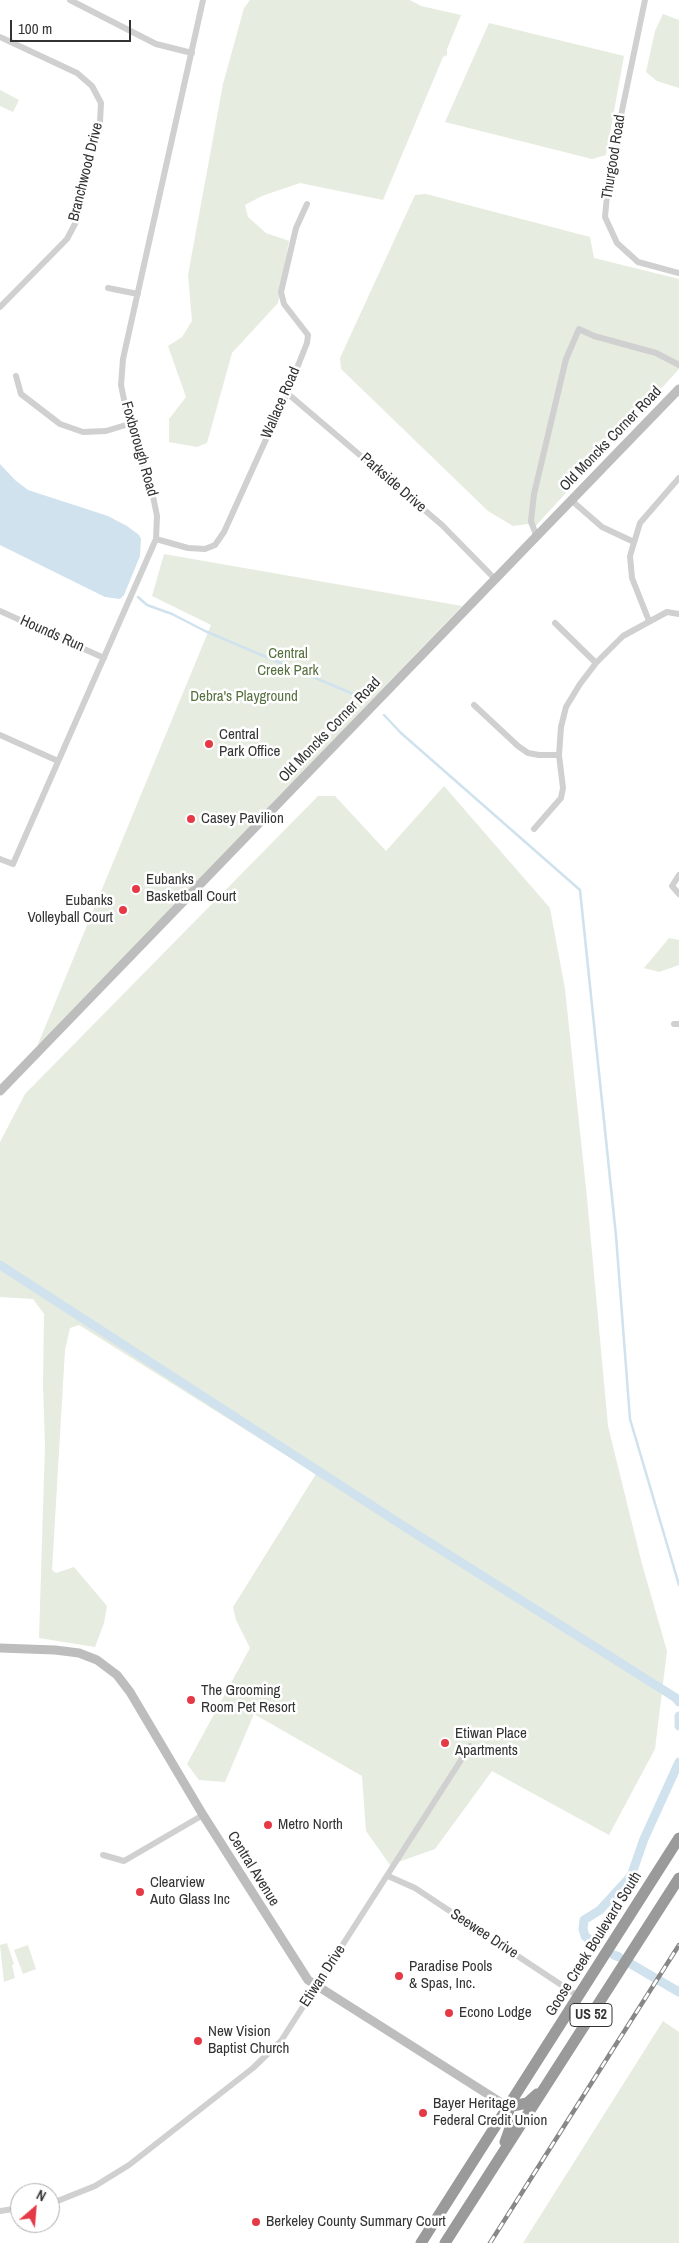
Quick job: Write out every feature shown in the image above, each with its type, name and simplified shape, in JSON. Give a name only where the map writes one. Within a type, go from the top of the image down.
[{"type":"highway","name":"Goose Creek Boulevard South","points":[[421,2243],[679,1838]]},
{"type":"highway","name":"US 52","points":[[445,2243],[679,1878]]},
{"type":"highway","points":[[504,2152],[510,2128],[508,2107],[527,2103],[548,2083]]},
{"type":"street","points":[[70,0],[156,44],[192,53]]},
{"type":"street","name":"Foxborough Road","points":[[0,859],[13,864],[156,539],[157,516],[153,496],[129,424],[121,385],[123,359],[204,0]]},
{"type":"street","name":"Thurgood Road","points":[[644,0],[610,167],[605,217],[617,243],[638,262],[679,273]]},
{"type":"street","name":"Branchwood Drive","points":[[0,37],[77,73],[92,86],[101,103],[100,122],[77,220],[67,239],[0,307]]},
{"type":"street","name":"Wallace Road","points":[[156,539],[188,548],[205,549],[215,544],[224,532],[287,393],[308,343],[308,335],[284,304],[281,292],[296,228],[307,204]]},
{"type":"street","points":[[108,288],[138,294]]},
{"type":"street","points":[[536,535],[531,521],[534,494],[566,359],[579,330],[656,354],[679,365]]},
{"type":"street","points":[[16,376],[22,394],[60,424],[83,432],[90,432],[106,431],[129,424]]},
{"type":"street","name":"Old Moncks Corner Road","points":[[0,1091],[679,388]]},
{"type":"street","name":"Parkside Drive","points":[[287,393],[442,525],[494,578]]},
{"type":"street","points":[[649,622],[632,578],[630,556],[640,523],[679,478]]},
{"type":"street","points":[[571,500],[602,527],[634,542]]},
{"type":"street","name":"Hounds Run","points":[[0,610],[104,658]]},
{"type":"street","points":[[534,829],[561,798],[563,788],[559,755],[561,728],[566,707],[580,684],[596,663],[623,636],[667,612],[679,614]]},
{"type":"street","points":[[555,623],[596,663]]},
{"type":"street","points":[[474,705],[528,753],[539,756],[559,755]]},
{"type":"street","points":[[0,736],[58,761]]},
{"type":"street","points":[[679,875],[672,886],[679,894]]},
{"type":"street","name":"Central Avenue","points":[[0,1648],[79,1653],[97,1660],[117,1675],[130,1692],[203,1815],[308,1980],[508,2107]]},
{"type":"street","name":"Etiwan Drive","points":[[60,2200],[95,2186],[129,2165],[253,2068],[282,2041],[470,1746]]},
{"type":"street","points":[[102,1855],[124,1861],[203,1815]]},
{"type":"street","name":"Seewee Drive","points":[[388,1876],[415,1888],[578,1996]]},
{"type":"green space","points":[[250,0],[410,0],[421,6],[461,15],[447,49],[447,55],[443,57],[383,200],[300,183],[262,196],[245,205],[248,217],[266,233],[289,241],[278,303],[232,353],[207,443],[197,447],[169,442],[169,419],[186,397],[168,346],[182,337],[192,321],[188,275],[223,84],[244,8]]},
{"type":"green space","points":[[663,14],[679,20],[679,88],[657,81],[646,72],[655,31]]},
{"type":"green space","points":[[489,23],[624,56],[606,155],[592,159],[445,122]]},
{"type":"green space","points":[[0,90],[19,100],[13,112],[0,106]]},
{"type":"green space","points":[[426,194],[590,237],[594,258],[679,279],[679,369],[532,530],[528,524],[513,526],[488,511],[341,369],[340,358],[415,195]]},
{"type":"green space","name":"Central Creek Park","points":[[164,554],[462,606],[36,1049],[211,625],[152,596]]},
{"type":"green space","points":[[444,786],[550,908],[565,989],[608,1426],[642,1564],[667,1651],[655,1749],[609,1835],[492,1771],[435,1849],[390,1865],[366,1831],[362,1776],[254,1714],[225,1782],[199,1780],[187,1764],[250,1648],[236,1620],[233,1607],[316,1474],[79,1325],[70,1328],[65,1350],[52,1570],[56,1573],[74,1567],[107,1606],[104,1623],[95,1647],[39,1638],[45,1445],[43,1384],[44,1314],[33,1299],[0,1297],[0,1142],[25,1094],[318,796],[335,796],[386,851]]},
{"type":"green space","points":[[669,938],[679,940],[679,965],[659,972],[644,968]]},
{"type":"green space","points":[[7,1943],[14,1964],[12,1965],[15,1978],[4,1982],[0,1945]]},
{"type":"green space","points":[[28,1945],[36,1969],[23,1974],[14,1950]]},
{"type":"green space","points":[[663,2021],[679,2032],[679,2243],[523,2243]]},
{"type":"water","points":[[0,464],[15,480],[28,490],[108,516],[139,535],[141,539],[140,556],[124,595],[120,599],[105,597],[0,545]]},
{"type":"waterway","points":[[138,597],[147,605],[172,614],[205,631],[365,699]]},
{"type":"waterway","points":[[384,715],[401,733],[580,890],[616,1236],[630,1419],[679,1585]]},
{"type":"waterway","points":[[0,1265],[405,1527],[676,1698],[679,1702]]},
{"type":"waterway","points":[[679,1716],[679,1726]]},
{"type":"waterway","points":[[596,1945],[585,1936],[583,1929],[584,1920],[600,1910],[631,1876],[644,1839],[679,1762]]},
{"type":"waterway","points":[[614,1955],[619,1957]]},
{"type":"waterway","points":[[631,1964],[679,1992]]},
{"type":"railway","points":[[490,2243],[679,1945]]},
{"type":"place","name":"Central Park Office","points":[[209,744]]},
{"type":"place","name":"Casey Pavilion","points":[[191,819]]},
{"type":"place","name":"Eubanks Basketball Court","points":[[136,889]]},
{"type":"place","name":"Eubanks Volleyball Court","points":[[123,910]]},
{"type":"place","name":"The Grooming Room Pet Resort","points":[[191,1700]]},
{"type":"place","name":"Etiwan Place Apartments","points":[[445,1743]]},
{"type":"place","name":"Metro North","points":[[268,1825]]},
{"type":"place","name":"Clearview Auto Glass Inc","points":[[140,1892]]},
{"type":"place","name":"Paradise Pools & Spas, Inc.","points":[[399,1976]]},
{"type":"place","name":"Econo Lodge","points":[[449,2013]]},
{"type":"place","name":"New Vision Baptist Church","points":[[198,2041]]},
{"type":"place","name":"Bayer Heritage Federal Credit Union","points":[[423,2113]]},
{"type":"place","name":"Berkeley County Summary Court","points":[[256,2222]]},
{"type":"park label","name":"Debra's Playground","points":[[244,697]]}]
